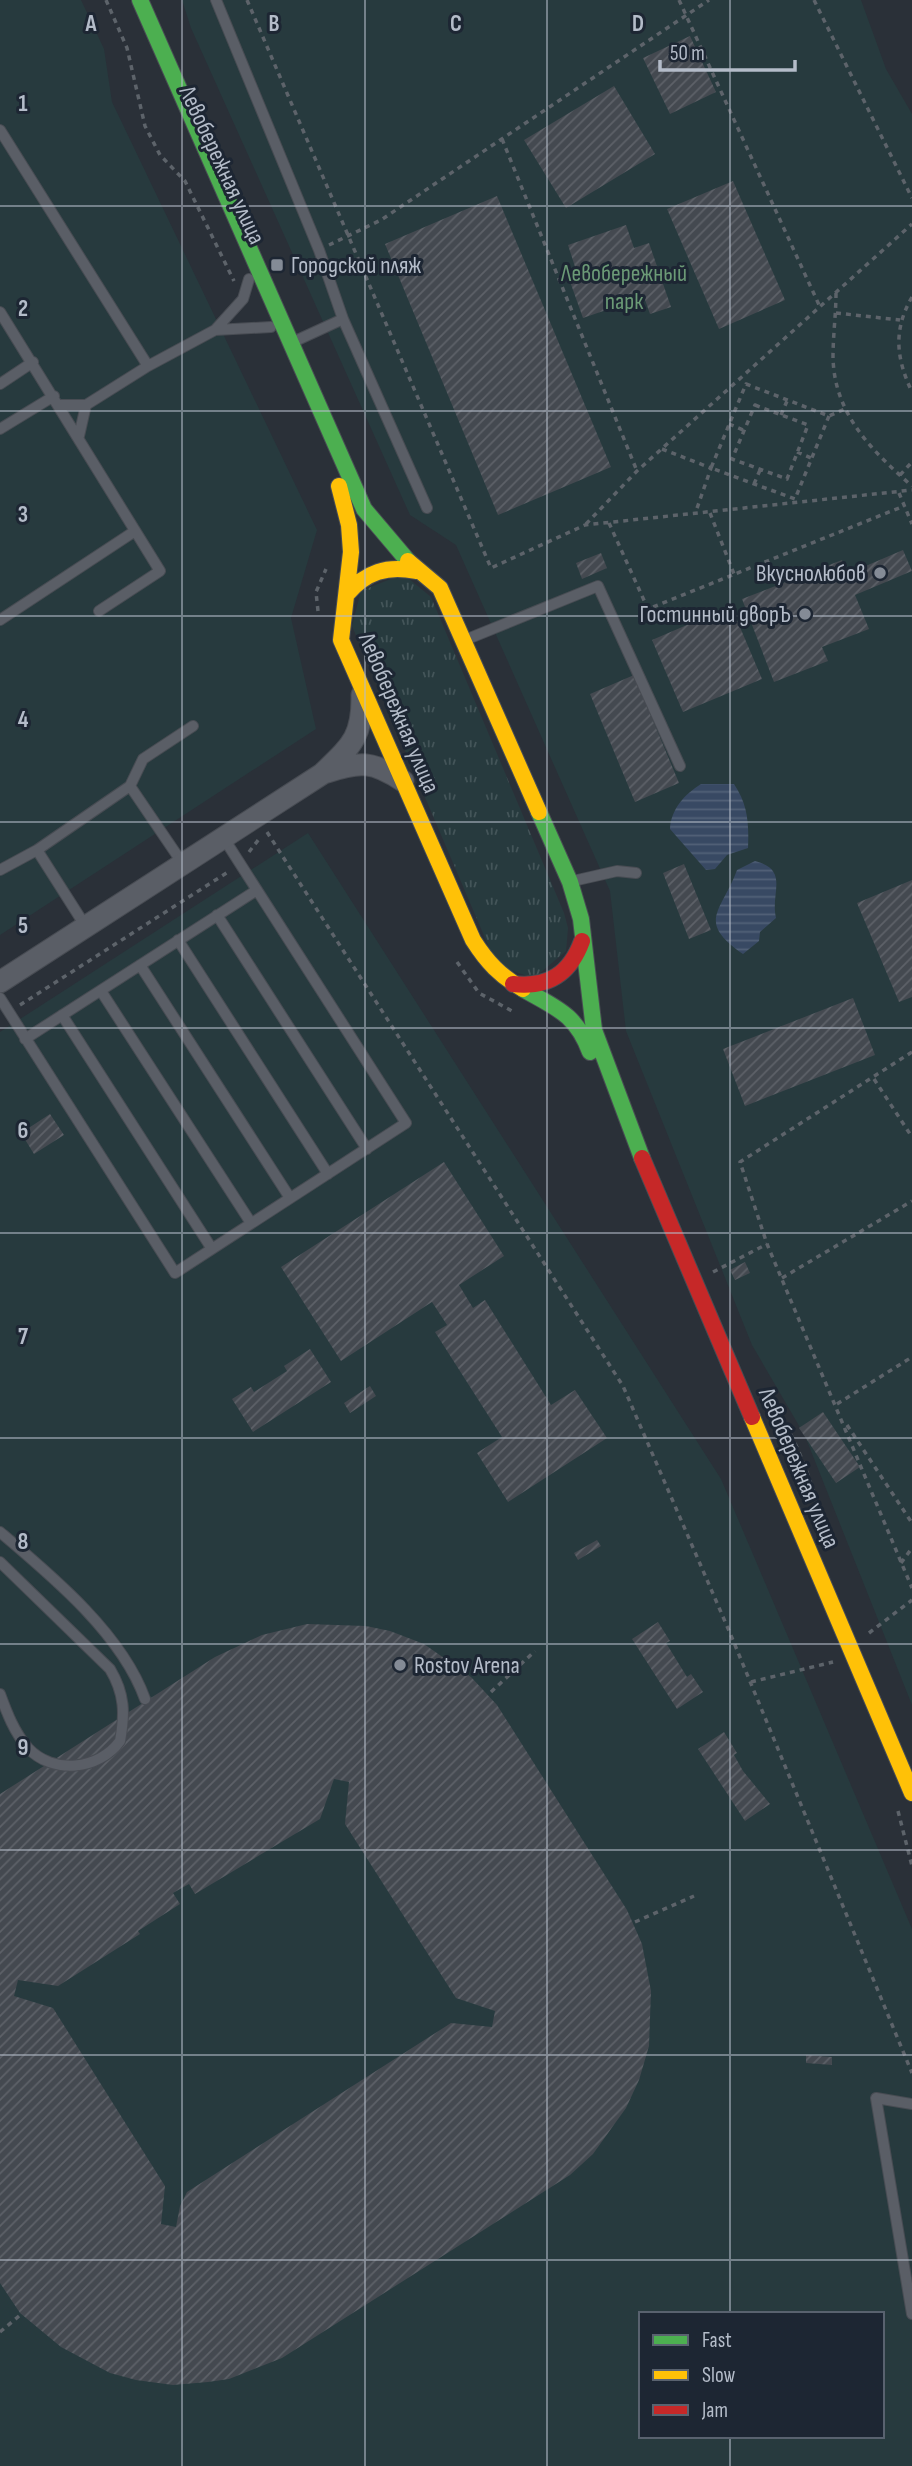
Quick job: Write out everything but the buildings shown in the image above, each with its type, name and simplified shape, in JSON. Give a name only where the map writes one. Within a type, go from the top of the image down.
[{"type":"main road","points":[[122,0],[136,32]]},
{"type":"main road","name":"Левобережная улица","points":[[139,0],[286,345],[350,514],[348,594],[340,616],[341,640],[402,781],[472,940],[487,962],[513,984],[532,997],[561,1009],[582,1031],[617,1113],[643,1161]]},
{"type":"main road","points":[[151,0],[180,94]]},
{"type":"main road","name":"Левобережная улица","points":[[145,54],[271,327],[286,345],[364,509],[416,571],[440,588],[465,640],[570,882],[581,919],[594,1030],[643,1161],[912,1793]]},
{"type":"main road","points":[[348,594],[363,578],[383,568],[416,571]]},
{"type":"main road","points":[[513,984],[540,986],[552,982],[572,965],[582,941]]},
{"type":"street","points":[[0,982],[322,774],[351,746],[360,731],[362,687]]},
{"type":"street","points":[[322,774],[355,763],[380,768],[402,781]]},
{"type":"lane","points":[[216,0],[319,250],[343,319],[427,508]]},
{"type":"lane","points":[[0,130],[148,366]]},
{"type":"lane","points":[[0,429],[56,400],[86,405],[148,366],[215,330],[243,299],[249,279]]},
{"type":"lane","points":[[0,312],[160,571],[99,611]]},
{"type":"lane","points":[[286,345],[343,319]]},
{"type":"lane","points":[[215,330],[271,327]]},
{"type":"lane","points":[[0,384],[33,362]]},
{"type":"lane","points":[[79,436],[86,405]]},
{"type":"lane","points":[[0,621],[135,531]]},
{"type":"lane","points":[[465,640],[598,586],[680,766]]},
{"type":"lane","points":[[0,870],[37,850],[130,786],[143,759],[193,726]]},
{"type":"lane","points":[[130,786],[183,864]]},
{"type":"lane","points":[[0,998],[175,1273],[406,1123],[223,837]]},
{"type":"lane","points":[[37,850],[86,927]]},
{"type":"lane","points":[[570,882],[617,871],[636,873]]},
{"type":"lane","points":[[25,1040],[257,890]]},
{"type":"lane","points":[[218,915],[367,1149]]},
{"type":"lane","points":[[178,940],[328,1174]]},
{"type":"lane","points":[[140,965],[290,1198]]},
{"type":"lane","points":[[101,990],[251,1223]]},
{"type":"lane","points":[[62,1015],[212,1249]]},
{"type":"lane","points":[[0,1532],[33,1560],[118,1647],[137,1678],[145,1699]]},
{"type":"lane","points":[[0,1562],[110,1669],[120,1685],[124,1701],[120,1741],[97,1762],[70,1765],[51,1762],[29,1750],[19,1736],[0,1694]]},
{"type":"lane","points":[[908,2103],[876,2098],[912,2314]]},
{"type":"path","points":[[106,0],[127,48],[145,126],[160,155],[185,181],[243,299]]},
{"type":"path","points":[[247,0],[491,568],[585,525],[710,513],[796,501],[900,493],[912,488],[872,451],[845,409],[836,385],[833,360],[836,293]]},
{"type":"path","points":[[679,0],[820,307]]},
{"type":"path","points":[[319,250],[381,220],[709,0]]},
{"type":"path","points":[[814,0],[912,198]]},
{"type":"path","points":[[502,139],[637,471]]},
{"type":"path","points":[[585,525],[637,471],[912,224]]},
{"type":"path","points":[[912,298],[900,320],[897,345],[902,371],[912,392]]},
{"type":"path","points":[[836,313],[900,320]]},
{"type":"path","points":[[741,378],[746,384],[829,416]]},
{"type":"path","points":[[695,514],[746,384]]},
{"type":"path","points":[[781,415],[788,400]]},
{"type":"path","points":[[755,405],[808,425],[787,478],[733,459],[744,430],[755,405]]},
{"type":"path","points":[[796,501],[829,416],[845,409]]},
{"type":"path","points":[[729,425],[744,430]]},
{"type":"path","points":[[662,449],[796,501]]},
{"type":"path","points":[[797,452],[812,458]]},
{"type":"path","points":[[900,475],[912,462]]},
{"type":"path","points":[[754,484],[760,469]]},
{"type":"path","points":[[900,493],[912,524]]},
{"type":"path","points":[[610,523],[648,609],[904,506]]},
{"type":"path","points":[[710,513],[734,574]]},
{"type":"path","points":[[319,620],[316,592],[330,561]]},
{"type":"path","points":[[9,1012],[239,865],[266,830],[623,1386],[751,1682],[912,2073]]},
{"type":"path","points":[[454,954],[479,993],[504,1009],[515,1012]]},
{"type":"path","points":[[912,1052],[874,1079],[740,1162],[767,1244],[837,1404],[912,1588]]},
{"type":"path","points":[[874,1079],[910,1130],[912,1137]]},
{"type":"path","points":[[782,1278],[912,1201]]},
{"type":"path","points":[[713,1272],[767,1244]]},
{"type":"path","points":[[708,1259],[718,1284]]},
{"type":"path","points":[[837,1404],[912,1357]]},
{"type":"path","points":[[771,1401],[790,1431],[810,1478],[822,1522]]},
{"type":"path","points":[[843,1419],[912,1523]]},
{"type":"path","points":[[901,1563],[912,1548]]},
{"type":"path","points":[[751,1682],[833,1662],[912,1601]]},
{"type":"path","points":[[864,1622],[873,1644]]},
{"type":"path","points":[[491,1692],[535,1651]]},
{"type":"path","points":[[828,1651],[838,1673]]},
{"type":"path","points":[[895,1800],[912,1866]]},
{"type":"path","points":[[635,1922],[694,1896]]},
{"type":"path","points":[[0,2332],[19,2316]]},
{"type":"green space","points":[[0,0],[81,0],[104,49],[112,102],[317,530],[291,618],[316,729],[0,935]]},
{"type":"green space","name":"Левобережный парк","points":[[182,0],[861,0],[886,69],[912,114],[912,1705],[805,1436],[752,1345],[626,1031],[610,891],[456,545],[410,515],[191,28]]},
{"type":"green space","points":[[403,574],[431,597],[564,913],[568,928],[566,951],[534,978],[497,966],[352,626],[361,591]]},
{"type":"green space","name":"Rostov Arena","points":[[308,833],[721,1479],[912,1929],[912,2466],[0,2466],[0,1032]]},
{"type":"water","points":[[701,784],[734,784],[745,807],[748,830],[748,848],[727,855],[715,869],[706,870],[670,829],[673,815],[680,803]]},
{"type":"water","points":[[755,861],[766,865],[775,876],[776,918],[760,932],[759,941],[743,954],[720,933],[716,916],[737,870]]},
{"type":"traffic: fast","points":[[140,0],[364,509],[408,561]]},
{"type":"traffic: fast","points":[[539,812],[570,882],[581,919],[594,1030],[642,1158]]},
{"type":"traffic: fast","points":[[523,989],[564,1013],[578,1029],[590,1052]]},
{"type":"traffic: slow","points":[[339,486],[349,525],[351,552],[341,640],[473,940],[495,968],[523,989]]},
{"type":"traffic: slow","points":[[408,561],[440,588],[539,812]]},
{"type":"traffic: slow","points":[[347,594],[362,580],[378,572],[396,569],[416,571]]},
{"type":"traffic: slow","points":[[752,1417],[912,1793]]},
{"type":"traffic: jam","points":[[513,984],[537,984],[556,976],[571,962],[582,941]]},
{"type":"traffic: jam","points":[[642,1158],[752,1417]]},
{"type":"place","name":"Городской пляж","points":[[277,265]]},
{"type":"place","name":"Вкуснолюбов","points":[[880,573]]},
{"type":"place","name":"Гостинный дворЪ","points":[[805,614]]},
{"type":"place","name":"Rostov Arena","points":[[400,1665]]}]
